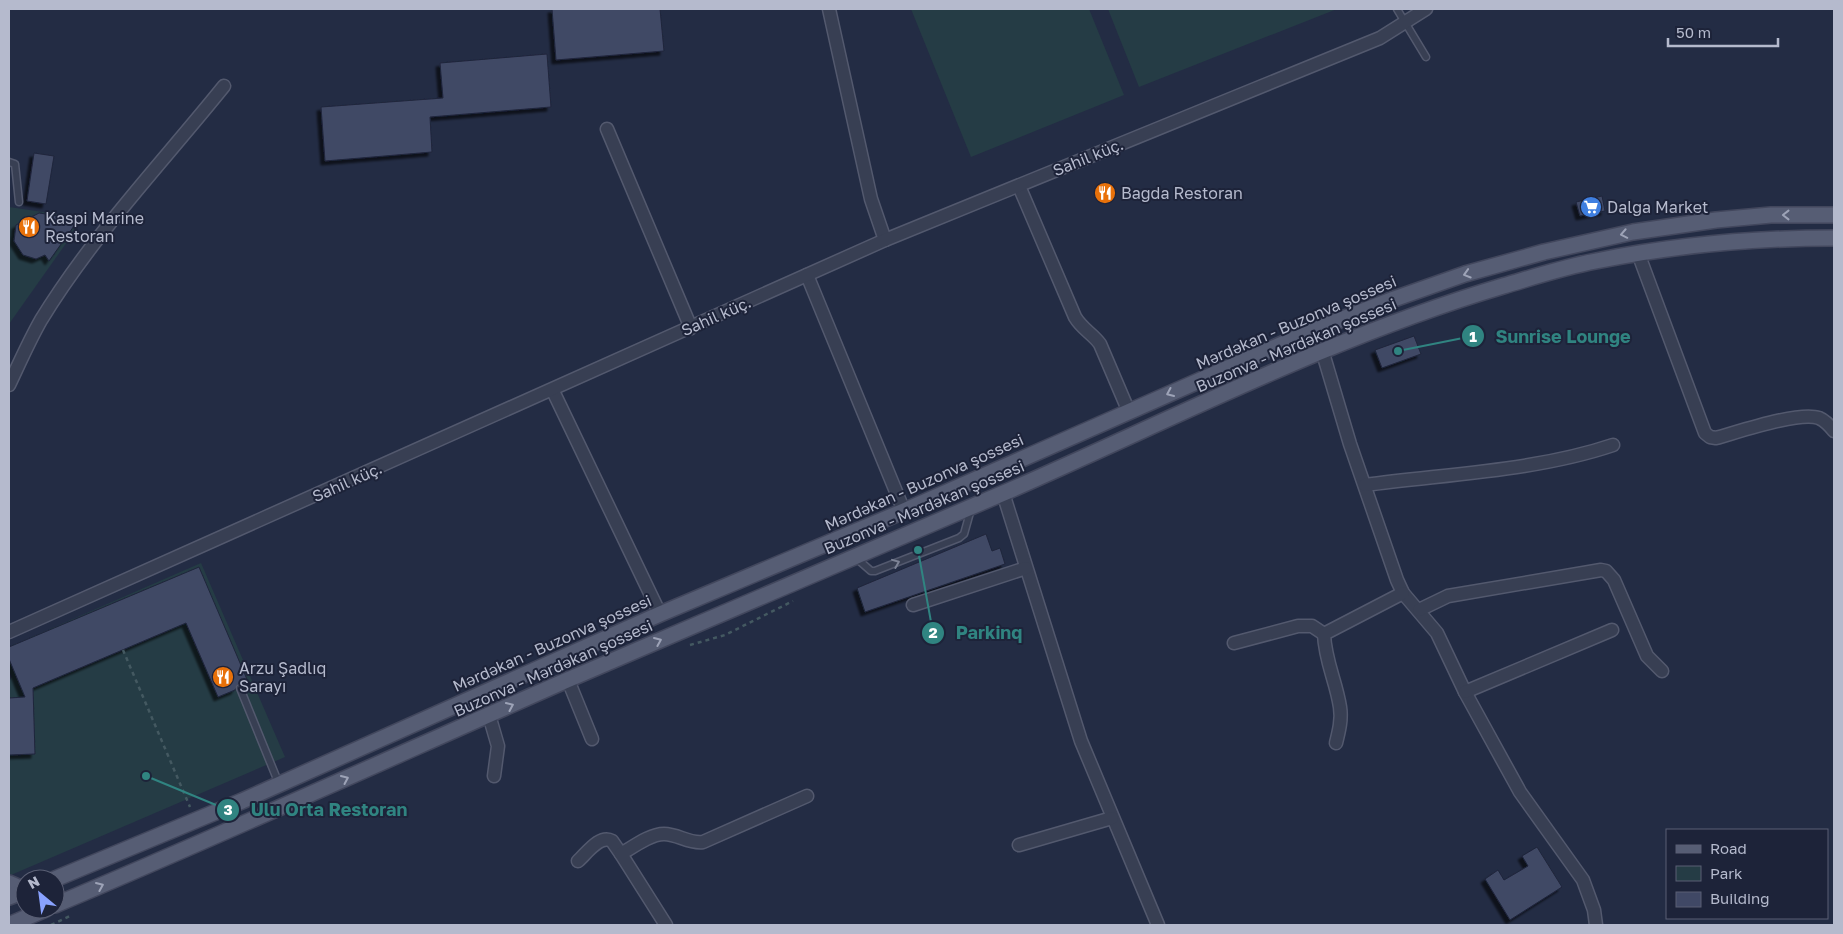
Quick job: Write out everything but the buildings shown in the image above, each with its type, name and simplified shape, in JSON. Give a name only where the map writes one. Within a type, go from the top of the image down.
[{"type":"main road","name":"Mərdəkan - Buzonva şossesi","points":[[65,875],[279,784],[660,614],[904,511],[1314,330],[1394,298],[1465,274],[1544,252],[1633,232],[1716,220],[1772,215],[1834,215]]},
{"type":"main road","name":"Buzonva - Mərdəkan şossesi","points":[[65,901],[568,680],[1003,493],[1322,350],[1400,319],[1470,296],[1575,266],[1638,254],[1715,242],[1772,238],[1834,238]]},
{"type":"main road","points":[[9,925],[23,919]]},
{"type":"street","points":[[829,9],[870,199],[885,240]]},
{"type":"street","name":"Sahil küç.","points":[[9,632],[553,391],[885,240],[1373,41],[1426,9]]},
{"type":"street","points":[[9,385],[40,322],[54,300],[144,179],[224,86]]},
{"type":"street","points":[[607,129],[691,328]]},
{"type":"street","points":[[1019,186],[1076,317],[1081,327],[1096,338],[1100,344],[1129,412]]},
{"type":"street","points":[[1638,254],[1705,433],[1710,437],[1716,438],[1784,420],[1812,417],[1828,423],[1834,431]]},
{"type":"street","points":[[808,275],[904,511]]},
{"type":"street","points":[[1322,350],[1350,444],[1403,592],[1437,633],[1465,692],[1520,792],[1583,880],[1594,910],[1596,925]]},
{"type":"street","points":[[553,391],[660,614]]},
{"type":"street","points":[[1365,484],[1529,464],[1586,454],[1614,445]]},
{"type":"street","points":[[1003,493],[1081,741],[1158,925]]},
{"type":"street","points":[[913,605],[1026,568]]},
{"type":"street","points":[[1419,610],[1448,596],[1601,570],[1606,571],[1614,580],[1647,656],[1662,671]]},
{"type":"street","points":[[1324,634],[1403,592]]},
{"type":"street","points":[[1234,643],[1298,626],[1312,626],[1324,634]]},
{"type":"street","points":[[1465,692],[1612,630]]},
{"type":"street","points":[[1324,634],[1324,654],[1340,707],[1341,719],[1336,743]]},
{"type":"street","points":[[568,680],[592,739]]},
{"type":"street","points":[[489,716],[498,746],[494,776]]},
{"type":"street","points":[[621,854],[654,836],[664,834],[695,843],[702,842],[807,796]]},
{"type":"street","points":[[1019,845],[1112,818]]},
{"type":"street","points":[[578,861],[598,841],[604,839],[612,841],[666,925]]},
{"type":"lane","points":[[1397,9],[1426,57]]},
{"type":"lane","points":[[9,162],[15,164],[17,171],[20,202]]},
{"type":"lane","points":[[854,557],[871,571],[875,571],[959,538],[964,534],[972,506]]},
{"type":"lane","points":[[240,688],[279,784]]},
{"type":"path","points":[[123,650],[195,820]]},
{"type":"green space","points":[[911,9],[1089,9],[1124,95],[971,157]]},
{"type":"green space","points":[[1108,9],[1337,9],[1139,87]]},
{"type":"green space","points":[[9,207],[84,218],[9,324]]},
{"type":"green space","points":[[201,563],[285,757],[25,869],[15,869],[15,873],[11,875],[9,873],[9,681],[12,677],[9,669],[9,647]]},
{"type":"place","name":"Bağda Restoran","points":[[1105,193]]},
{"type":"place","name":"Dalğa Market","points":[[1591,207]]},
{"type":"place","name":"Kaspi Marine Restoran","points":[[29,227]]},
{"type":"place","name":"Sunrise Lounge","points":[[1398,351]]},
{"type":"place","name":"Parkinq","points":[[918,550]]},
{"type":"place","name":"Arzu Şadlıq Sarayı","points":[[223,677]]},
{"type":"place","name":"Ulu Orta Restoran","points":[[146,776]]}]
